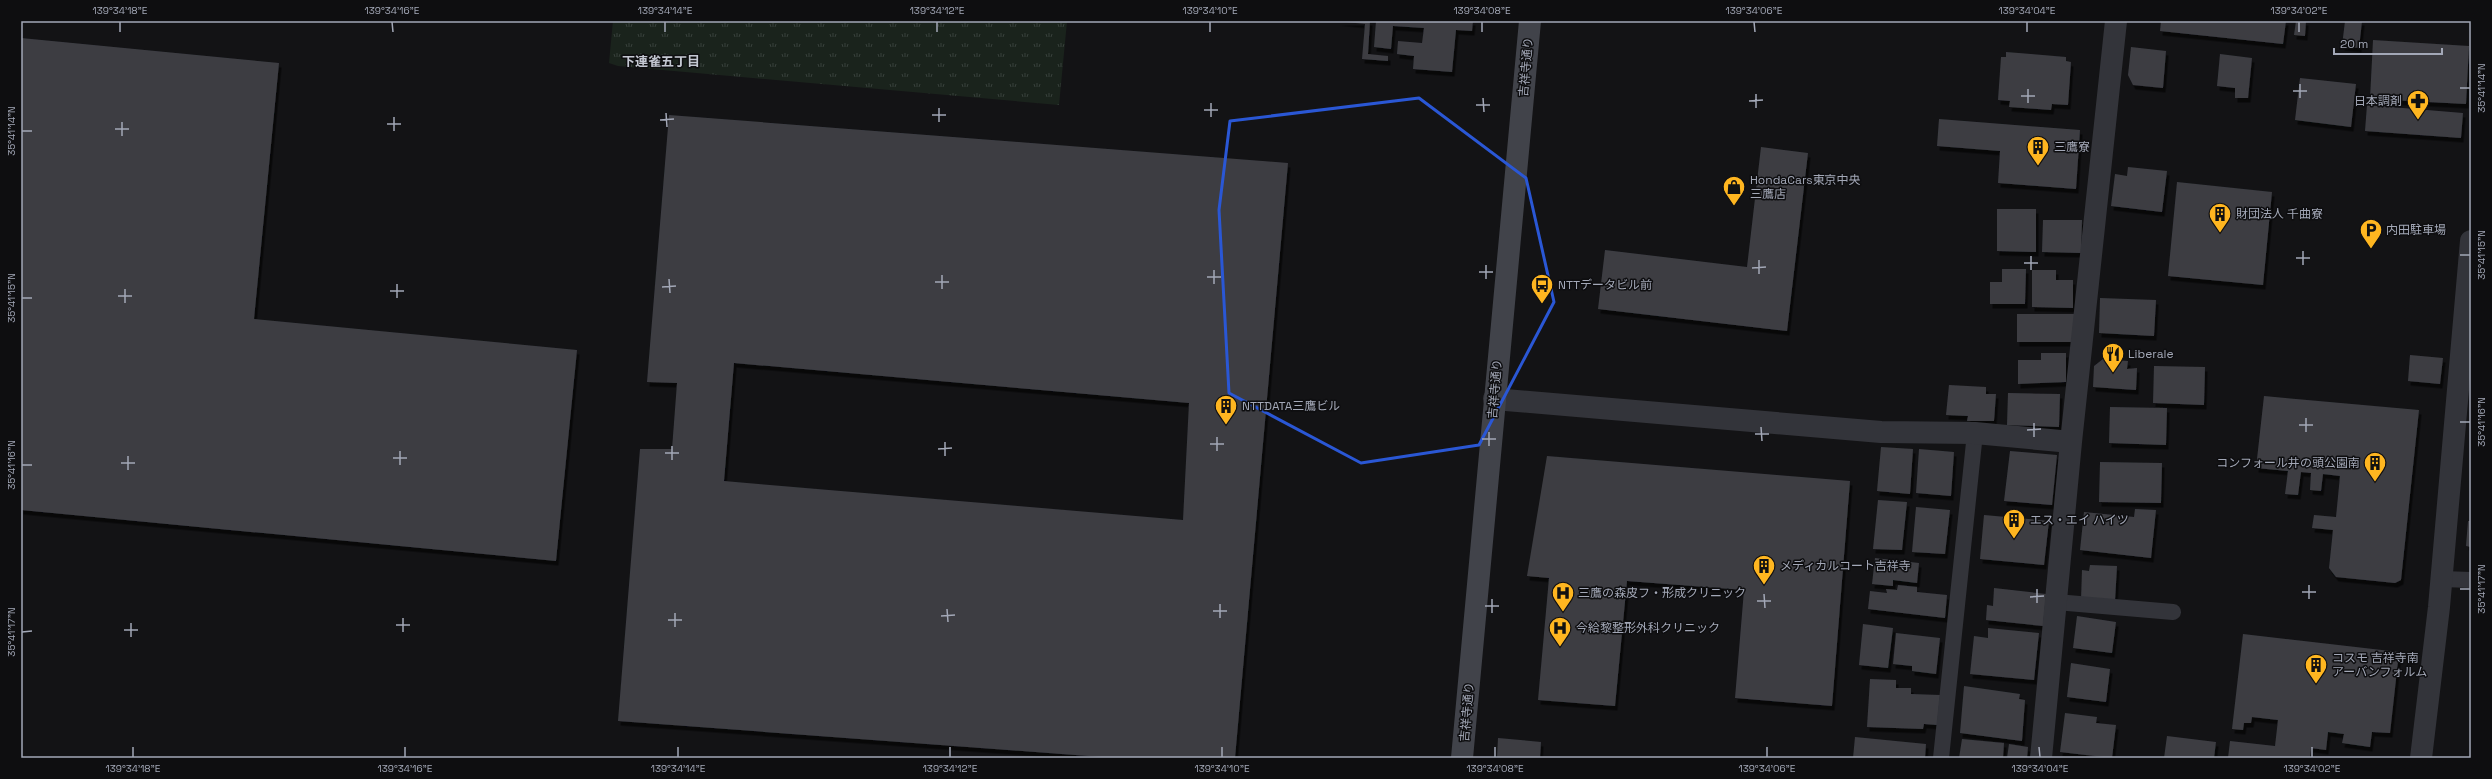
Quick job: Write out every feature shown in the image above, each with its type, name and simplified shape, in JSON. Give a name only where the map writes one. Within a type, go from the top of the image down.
[{"type":"main road","name":"吉祥寺通り","points":[[1462,758],[1530,21]]},
{"type":"street","points":[[2041,758],[2071,442],[2116,21]]},
{"type":"street","points":[[2422,758],[2442,580],[2471,246]]},
{"type":"street","points":[[1494,400],[1881,432],[1975,433],[2071,442]]},
{"type":"lane","points":[[1942,758],[1975,433]]},
{"type":"lane","points":[[2442,580],[2471,580]]},
{"type":"lane","points":[[2056,602],[2173,612]]},
{"type":"highlighted area","points":[[1419,98],[1526,178],[1554,302],[1479,445],[1361,463],[1229,393],[1219,210],[1230,121]]},
{"type":"green space","points":[[613,21],[1067,21],[1059,105],[618,66],[609,63]]},
{"type":"building","points":[[1337,21],[1370,21],[1368,54],[1388,56],[1388,61],[1362,59],[1365,24]]},
{"type":"building","points":[[1376,21],[1473,21],[1472,31],[1456,30],[1452,72],[1413,69],[1414,56],[1397,54],[1398,41],[1422,43],[1424,28],[1393,26],[1391,49],[1374,47]]},
{"type":"building","points":[[2161,21],[2286,21],[2283,44],[2160,31]]},
{"type":"building","points":[[2296,21],[2306,21],[2305,36],[2294,35]]},
{"type":"building","points":[[2345,21],[2362,21],[2359,48],[2342,46]]},
{"type":"building","points":[[21,38],[279,63],[254,319],[577,350],[556,561],[21,510]]},
{"type":"building","points":[[2373,40],[2469,46],[2466,104],[2370,99]]},
{"type":"building","points":[[2131,47],[2166,51],[2163,88],[2133,85],[2128,75]]},
{"type":"building","points":[[2006,52],[2066,57],[2066,61],[2071,62],[2068,105],[2052,104],[2051,110],[2009,107],[2010,101],[1998,100],[2001,57],[2006,57]]},
{"type":"building","points":[[2220,54],[2252,58],[2248,98],[2235,98],[2235,88],[2217,86]]},
{"type":"building","points":[[2300,78],[2356,84],[2351,127],[2295,120]]},
{"type":"building","points":[[2367,105],[2463,113],[2461,138],[2365,131]]},
{"type":"building","name":"NTTDATA三鷹ビル","points":[[669,115],[1288,163],[1235,758],[1115,758],[618,721],[640,449],[672,449],[677,383],[647,382]],"holes":[[[734,363],[1189,403],[1183,520],[724,481]]]},
{"type":"building","name":"三鷹寮","points":[[1939,119],[2080,130],[2076,189],[1998,183],[2000,151],[1937,146]]},
{"type":"building","points":[[1761,147],[1808,153],[1787,331],[1598,309],[1605,250],[1747,267]]},
{"type":"building","points":[[2128,167],[2167,171],[2162,212],[2111,206],[2115,174],[2127,176]]},
{"type":"building","name":"財団法人 千曲寮","points":[[2177,182],[2272,192],[2263,285],[2168,276]]},
{"type":"building","points":[[1997,209],[2036,209],[2036,252],[1997,251]]},
{"type":"building","points":[[2043,220],[2082,220],[2081,253],[2042,252]]},
{"type":"building","points":[[2002,269],[2026,269],[2025,304],[1990,304],[1990,282],[2002,282]]},
{"type":"building","points":[[2032,270],[2056,270],[2056,280],[2073,280],[2073,308],[2032,307]]},
{"type":"building","points":[[2100,298],[2156,300],[2154,336],[2099,333]]},
{"type":"building","points":[[2017,314],[2075,314],[2075,342],[2017,342]]},
{"type":"building","points":[[2041,353],[2066,353],[2066,382],[2018,384],[2018,360],[2041,360]]},
{"type":"building","points":[[2410,355],[2443,358],[2440,384],[2408,381]]},
{"type":"building","points":[[2103,359],[2128,361],[2127,369],[2137,368],[2136,390],[2093,387],[2094,366]]},
{"type":"building","points":[[2154,366],[2205,367],[2204,405],[2153,403]]},
{"type":"building","points":[[1949,385],[1986,387],[1986,394],[1996,394],[1994,421],[1967,421],[1968,416],[1946,415]]},
{"type":"building","points":[[2008,393],[2060,394],[2059,427],[2007,425]]},
{"type":"building","name":"コンフォール井の頭公園南","points":[[2264,396],[2419,410],[2401,580],[2395,583],[2336,577],[2329,568],[2333,530],[2312,528],[2314,515],[2336,517],[2340,476],[2323,474],[2321,491],[2310,490],[2311,473],[2301,472],[2298,495],[2285,494],[2288,471],[2256,468]]},
{"type":"building","points":[[2110,407],[2167,408],[2166,445],[2109,443]]},
{"type":"building","points":[[1881,447],[1913,449],[1910,494],[1877,491]]},
{"type":"building","points":[[1919,449],[1954,452],[1951,496],[1916,493]]},
{"type":"building","points":[[2010,451],[2057,455],[2052,505],[2004,501]]},
{"type":"building","name":"メディカルコート吉祥寺","points":[[1547,456],[1850,481],[1832,706],[1735,698],[1744,590],[1627,581],[1615,706],[1538,700],[1549,578],[1527,576]]},
{"type":"building","points":[[2100,462],[2162,463],[2161,503],[2099,502]]},
{"type":"building","points":[[1878,500],[1907,502],[1902,550],[1873,549]]},
{"type":"building","points":[[1916,507],[1950,510],[1945,554],[1912,552]]},
{"type":"building","points":[[2135,509],[2156,510],[2151,558],[2080,550],[2084,512],[2134,517]]},
{"type":"building","name":"エス・エイ ハイツ","points":[[1984,515],[2049,521],[2044,565],[1980,559]]},
{"type":"building","points":[[2468,521],[2471,521],[2471,547],[2466,546]]},
{"type":"building","points":[[1875,558],[1919,563],[1917,583],[1893,580],[1893,586],[1872,584]]},
{"type":"building","points":[[2090,565],[2117,566],[2115,601],[2081,600],[2082,570],[2089,571]]},
{"type":"building","points":[[1898,585],[1917,587],[1917,592],[1947,595],[1945,618],[1868,609],[1870,591],[1887,593],[1886,589],[1897,590]]},
{"type":"building","points":[[1994,588],[2046,594],[2043,626],[1986,620],[1987,605],[1993,606]]},
{"type":"building","points":[[2077,616],[2116,622],[2112,653],[2073,648]]},
{"type":"building","points":[[1863,624],[1893,628],[1888,668],[1859,665]]},
{"type":"building","points":[[1988,628],[2039,633],[2034,680],[1970,674],[1974,636],[1988,638]]},
{"type":"building","points":[[1896,633],[1940,638],[1936,674],[1912,671],[1912,666],[1893,664]]},
{"type":"building","name":"コスモ 吉祥寺南 アーバンフォルム","points":[[2243,634],[2399,652],[2390,733],[2372,732],[2370,747],[2342,743],[2344,734],[2328,732],[2326,750],[2311,748],[2310,758],[2228,758],[2230,741],[2275,746],[2278,720],[2252,717],[2251,723],[2244,723],[2243,730],[2232,729]]},
{"type":"building","points":[[2071,663],[2110,669],[2106,702],[2067,697]]},
{"type":"building","points":[[1870,679],[1896,680],[1896,688],[1911,688],[1911,694],[1940,695],[1937,725],[1924,724],[1923,729],[1867,727]]},
{"type":"building","points":[[1964,686],[2020,694],[2019,699],[2025,700],[2022,741],[1960,733]]},
{"type":"building","points":[[2065,713],[2097,717],[2096,723],[2116,725],[2112,758],[2060,752]]},
{"type":"building","points":[[2167,736],[2216,742],[2214,758],[2164,758]]},
{"type":"building","points":[[1855,737],[1926,744],[1925,758],[1853,758]]},
{"type":"building","points":[[1498,738],[1541,742],[1540,758],[1497,758]]},
{"type":"building","points":[[1962,739],[2004,743],[2003,758],[1959,758]]},
{"type":"building","points":[[2009,744],[2028,747],[2027,758],[2007,758]]},
{"type":"place","name":"日本調剤","points":[[2418,120]]},
{"type":"place","name":"三鷹寮","points":[[2038,166]]},
{"type":"place","name":"HondaCars東京中央 三鷹店","points":[[1734,206]]},
{"type":"place","name":"財団法人 千曲寮","points":[[2220,234]]},
{"type":"place","name":"内田駐車場","points":[[2371,250]]},
{"type":"place","name":"NTTデータビル前","points":[[1542,304]]},
{"type":"place","name":"Liberale","points":[[2113,374]]},
{"type":"place","name":"NTTDATA三鷹ビル","points":[[1226,426]]},
{"type":"place","name":"コンフォール井の頭公園南","points":[[2375,482]]},
{"type":"place","name":"エス・エイ ハイツ","points":[[2014,540]]},
{"type":"place","name":"メディカルコート吉祥寺","points":[[1764,586]]},
{"type":"place","name":"三鷹の森皮フ・形成クリニック","points":[[1563,612]]},
{"type":"place","name":"今給黎整形外科クリニック","points":[[1560,648]]},
{"type":"place","name":"コスモ 吉祥寺南 アーバンフォルム","points":[[2316,684]]},
{"type":"district","name":"下連雀五丁目","points":[[661,61]]}]
